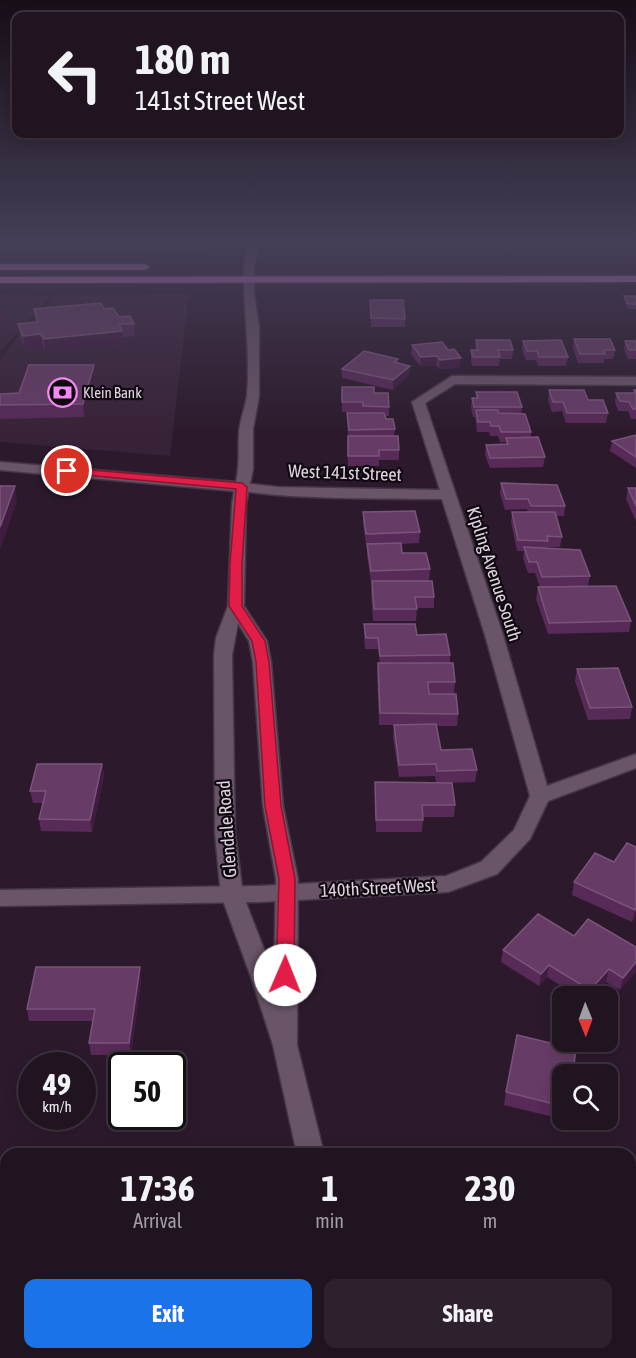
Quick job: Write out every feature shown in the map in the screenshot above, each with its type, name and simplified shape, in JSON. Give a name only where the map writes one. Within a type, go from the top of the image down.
[{"type":"street","name":"Glendale Road","points":[[251,306],[254,327],[253,379],[246,429],[246,469],[242,487],[236,552],[236,606],[225,638],[223,655],[224,825],[231,895],[263,977],[285,1045],[310,1148]]},
{"type":"street","name":"Kipling Avenue South","points":[[540,796],[494,635],[418,402],[452,380],[636,381]]},
{"type":"street","name":"West 141st Street","points":[[0,466],[278,491],[448,495]]},
{"type":"street","name":"Glendale Road","points":[[236,606],[258,641],[262,662],[273,806],[287,879],[285,1045]]},
{"type":"street","points":[[540,796],[636,761]]},
{"type":"street","name":"140th Street West","points":[[0,898],[231,895],[448,884],[489,867],[523,834],[540,796]]},
{"type":"shaded area","points":[[0,306],[41,306],[0,352]]},
{"type":"shaded area","points":[[46,306],[188,306],[170,456],[0,442],[0,361],[18,336]]},
{"type":"building","points":[[103,306],[104,309],[113,308],[119,317],[130,316],[134,324],[119,324],[122,331],[44,339],[41,334],[23,336],[18,324],[38,322],[34,309]]},
{"type":"building","points":[[370,306],[404,306],[405,319],[371,318]]},
{"type":"building","points":[[574,339],[610,339],[615,350],[603,350],[605,354],[580,354]]},
{"type":"building","points":[[476,340],[510,340],[513,350],[498,350],[500,357],[473,357],[471,350],[478,350]]},
{"type":"building","points":[[561,340],[568,357],[539,357],[537,351],[527,351],[523,341]]},
{"type":"building","points":[[625,341],[636,341],[636,350],[629,350]]},
{"type":"building","points":[[442,342],[448,350],[454,349],[461,358],[440,360],[437,356],[421,357],[412,345]]},
{"type":"building","points":[[364,351],[398,359],[394,362],[410,366],[393,380],[342,369]]},
{"type":"building","points":[[29,365],[94,365],[83,404],[0,405],[0,394],[19,393]]},
{"type":"building","points":[[342,387],[374,387],[374,393],[388,393],[389,407],[363,406],[363,402],[342,402]]},
{"type":"building","points":[[549,390],[584,390],[588,400],[603,400],[608,413],[567,413],[563,402],[553,402]]},
{"type":"building","points":[[634,390],[636,390],[636,409],[633,409],[629,402],[620,401],[616,393],[635,393]]},
{"type":"building","points":[[476,392],[517,392],[522,407],[474,407],[472,398],[478,398]]},
{"type":"building","points":[[476,410],[525,414],[531,432],[501,432],[499,426],[491,426],[490,422],[478,422]]},
{"type":"building","points":[[347,413],[384,413],[386,419],[393,419],[395,429],[349,430]]},
{"type":"building","points":[[636,435],[636,457],[612,441]]},
{"type":"building","points":[[348,436],[398,436],[399,450],[379,450],[379,456],[348,456]]},
{"type":"building","points":[[538,437],[545,457],[490,458],[486,445],[508,444],[506,438]]},
{"type":"building","points":[[501,483],[557,485],[565,506],[531,506],[528,499],[506,499]]},
{"type":"building","points":[[0,486],[15,486],[0,527]]},
{"type":"building","points":[[628,488],[636,488],[636,506]]},
{"type":"building","points":[[415,511],[420,532],[366,534],[363,512]]},
{"type":"building","points":[[512,512],[555,512],[562,537],[547,536],[548,541],[518,540]]},
{"type":"building","points":[[401,543],[402,553],[426,553],[430,569],[371,571],[367,544]]},
{"type":"building","points":[[524,547],[580,550],[590,576],[542,577],[537,562],[529,562]]},
{"type":"building","points":[[372,581],[432,581],[434,597],[415,597],[417,609],[374,609]]},
{"type":"building","points":[[616,586],[631,621],[549,623],[538,587]]},
{"type":"building","points":[[364,624],[415,624],[417,635],[446,634],[450,655],[380,656],[378,638],[366,638]]},
{"type":"building","points":[[378,663],[453,663],[455,682],[428,682],[429,694],[456,694],[458,714],[380,713]]},
{"type":"building","points":[[618,668],[632,707],[590,708],[577,669]]},
{"type":"building","points":[[436,724],[441,750],[472,749],[477,770],[437,771],[436,764],[399,765],[394,725]]},
{"type":"building","points":[[37,764],[102,764],[90,820],[39,819],[46,791],[30,791]]},
{"type":"building","points":[[375,782],[452,783],[455,805],[422,805],[423,820],[376,820]]},
{"type":"building","points":[[627,843],[636,847],[635,910],[574,882],[595,853],[614,862]]},
{"type":"building","points":[[538,914],[574,936],[588,919],[636,947],[636,962],[623,978],[609,969],[594,986],[583,986],[549,965],[541,974],[503,950]]},
{"type":"building","points":[[36,967],[140,967],[129,1043],[89,1043],[95,1009],[27,1009]]},
{"type":"building","points":[[517,1035],[552,1043],[552,1052],[576,1052],[574,1064],[552,1064],[552,1104],[506,1092]]},
{"type":"place","name":"Klein Bank","points":[[62,393]]},
{"type":"route","points":[[67,471],[242,487],[239,504],[236,606],[258,641],[262,662],[273,806],[287,879],[285,975]]}]
